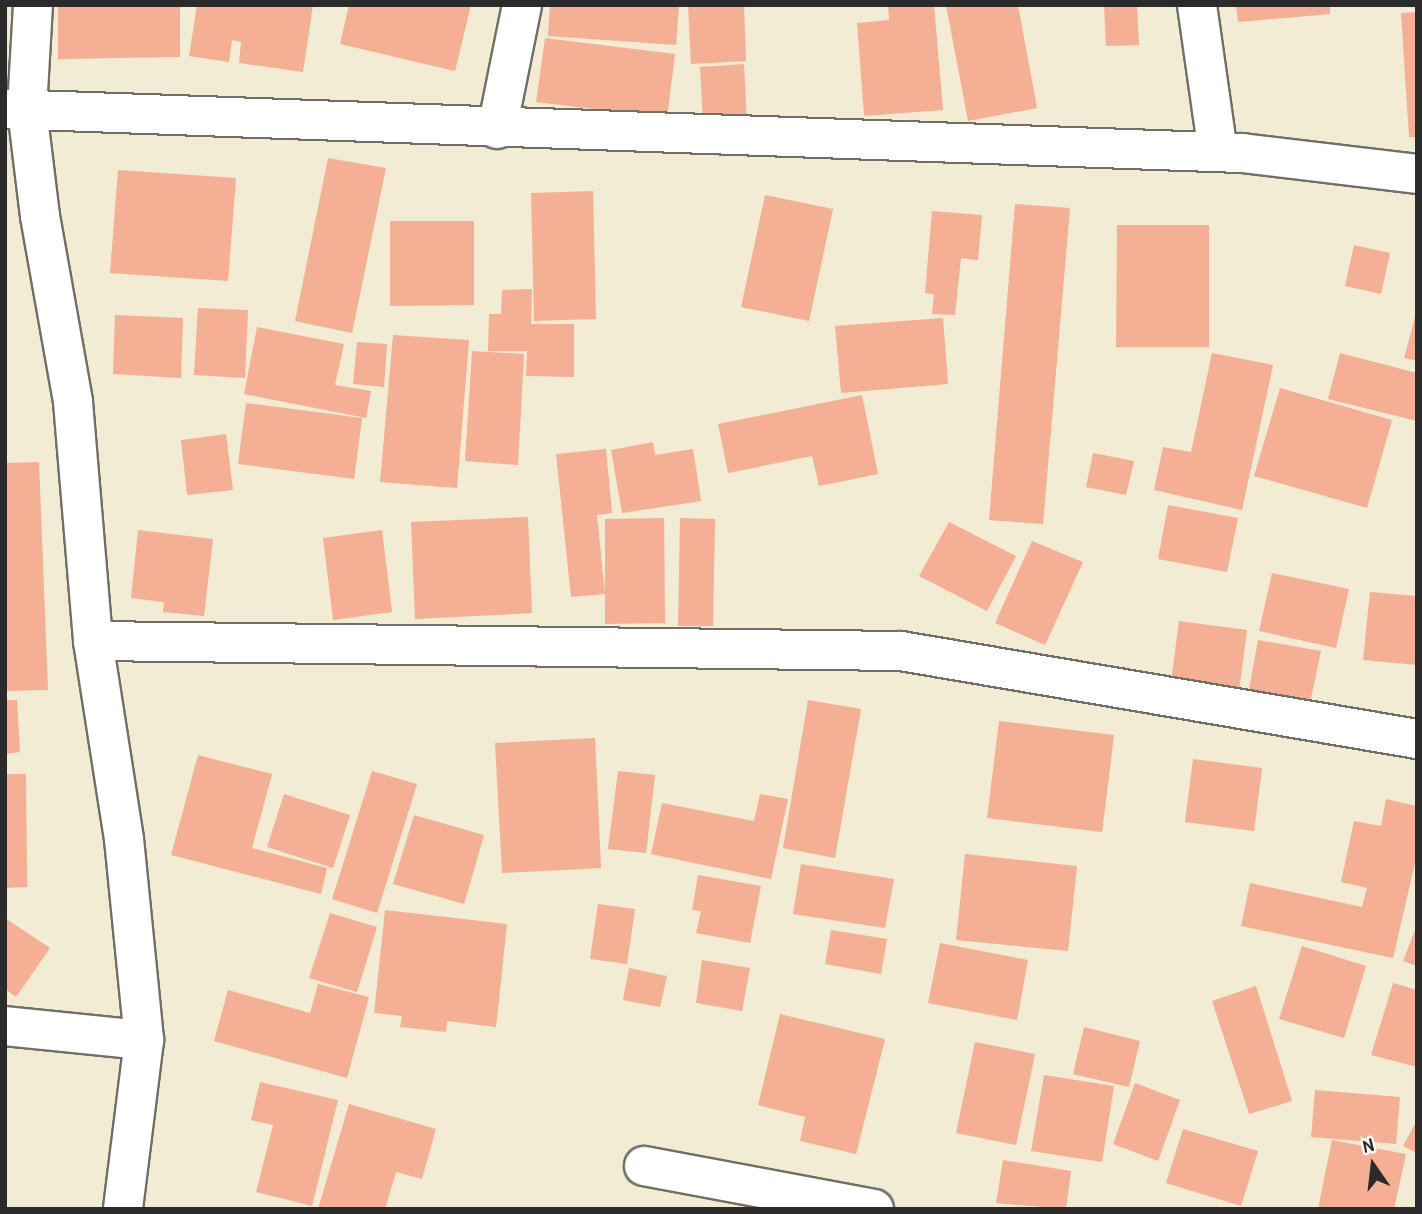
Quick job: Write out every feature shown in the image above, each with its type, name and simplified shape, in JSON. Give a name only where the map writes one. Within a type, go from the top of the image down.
[{"type":"street","points":[[33,5],[16,110],[40,216],[73,402],[93,641],[124,839],[144,1040],[123,1209]]},
{"type":"street","points":[[497,129],[522,5]]},
{"type":"street","points":[[1197,5],[1218,152]]},
{"type":"street","points":[[16,110],[497,129],[1218,152],[1417,174]]},
{"type":"street","points":[[93,641],[901,651],[1417,739]]},
{"type":"street","points":[[5,1026],[144,1040]]},
{"type":"street","points":[[645,1166],[874,1209]]},
{"type":"building","points":[[58,5],[180,5],[180,57],[58,59]]},
{"type":"building","points":[[197,5],[313,5],[303,72],[239,63],[241,42],[232,40],[229,62],[189,56]]},
{"type":"building","points":[[349,5],[471,5],[455,71],[340,44]]},
{"type":"building","points":[[550,5],[679,5],[676,45],[548,36]]},
{"type":"building","points":[[688,5],[744,5],[746,61],[691,64]]},
{"type":"building","points":[[888,5],[934,5],[943,110],[864,116],[857,23],[889,20]]},
{"type":"building","points":[[946,5],[1018,5],[1037,108],[968,121]]},
{"type":"building","points":[[1104,5],[1137,5],[1139,45],[1106,46]]},
{"type":"building","points":[[1236,5],[1330,5],[1330,14],[1238,22]]},
{"type":"building","points":[[1417,12],[1417,137],[1409,137],[1401,13]]},
{"type":"building","points":[[545,38],[675,54],[667,118],[536,102]]},
{"type":"building","points":[[744,64],[747,121],[703,123],[700,67]]},
{"type":"building","points":[[328,158],[386,168],[352,333],[295,321]]},
{"type":"building","points":[[118,170],[236,178],[228,281],[110,273]]},
{"type":"building","points":[[593,191],[596,319],[534,321],[531,193]]},
{"type":"building","points":[[765,195],[833,209],[809,321],[741,307]]},
{"type":"building","points":[[1015,204],[1070,208],[1043,524],[989,520]]},
{"type":"building","points":[[932,211],[982,215],[978,260],[961,258],[955,315],[932,314],[934,294],[925,293]]},
{"type":"building","points":[[390,221],[474,221],[474,305],[390,306]]},
{"type":"building","points":[[1117,225],[1209,225],[1209,347],[1116,347]]},
{"type":"building","points":[[1354,245],[1390,253],[1381,294],[1345,286]]},
{"type":"building","points":[[532,289],[531,324],[574,324],[574,377],[526,376],[527,351],[488,351],[489,314],[501,314],[502,290]]},
{"type":"building","points":[[198,308],[248,310],[245,378],[194,375]]},
{"type":"building","points":[[1417,310],[1417,361],[1404,358]]},
{"type":"building","points":[[115,315],[183,318],[181,378],[113,374]]},
{"type":"building","points":[[943,318],[948,384],[841,393],[835,326]]},
{"type":"building","points":[[257,327],[344,344],[335,385],[371,391],[366,418],[244,394]]},
{"type":"building","points":[[393,335],[469,340],[457,488],[380,482]]},
{"type":"building","points":[[357,342],[387,344],[384,387],[353,384]]},
{"type":"building","points":[[472,351],[524,354],[518,465],[465,461]]},
{"type":"building","points":[[1212,353],[1273,365],[1242,510],[1154,490],[1163,447],[1191,452]]},
{"type":"building","points":[[1340,353],[1417,373],[1417,421],[1328,399]]},
{"type":"building","points":[[1280,388],[1392,420],[1367,508],[1254,476]]},
{"type":"building","points":[[862,395],[878,474],[819,486],[812,456],[728,473],[718,424]]},
{"type":"building","points":[[246,403],[362,418],[354,479],[238,464]]},
{"type":"building","points":[[226,434],[233,490],[187,495],[181,440]]},
{"type":"building","points":[[653,442],[655,455],[693,449],[701,501],[622,513],[611,450]]},
{"type":"building","points":[[606,449],[612,513],[597,515],[605,594],[571,597],[556,454]]},
{"type":"building","points":[[1093,453],[1134,461],[1126,495],[1086,487]]},
{"type":"building","points":[[39,462],[48,690],[5,691],[5,463]]},
{"type":"building","points":[[1168,505],[1238,518],[1227,572],[1158,559]]},
{"type":"building","points":[[528,517],[532,613],[415,619],[411,522]]},
{"type":"building","points":[[664,518],[665,623],[605,624],[605,519]]},
{"type":"building","points":[[680,518],[715,519],[713,626],[678,626]]},
{"type":"building","points":[[949,522],[1016,556],[987,611],[919,576]]},
{"type":"building","points":[[138,530],[213,539],[204,616],[163,612],[164,602],[131,598]]},
{"type":"building","points":[[382,530],[392,612],[333,620],[323,538]]},
{"type":"building","points":[[1032,541],[1083,562],[1045,645],[995,623]]},
{"type":"building","points":[[1272,573],[1349,589],[1336,648],[1259,631]]},
{"type":"building","points":[[1370,592],[1417,596],[1417,665],[1363,660]]},
{"type":"building","points":[[1179,621],[1247,630],[1239,691],[1171,682]]},
{"type":"building","points":[[1258,640],[1321,651],[1309,707],[1248,695]]},
{"type":"building","points":[[5,700],[17,700],[20,752],[5,754]]},
{"type":"building","points":[[808,700],[861,709],[835,858],[783,848]]},
{"type":"building","points":[[999,721],[1114,735],[1102,832],[987,818]]},
{"type":"building","points":[[595,738],[601,868],[502,873],[495,743]]},
{"type":"building","points":[[198,755],[272,774],[252,848],[327,868],[321,894],[171,855]]},
{"type":"building","points":[[1193,759],[1262,768],[1254,831],[1185,822]]},
{"type":"building","points":[[372,771],[417,784],[377,913],[332,899]]},
{"type":"building","points":[[618,771],[655,775],[646,853],[608,849]]},
{"type":"building","points":[[5,774],[26,774],[27,887],[5,888]]},
{"type":"building","points":[[284,794],[350,815],[333,868],[267,847]]},
{"type":"building","points":[[760,794],[788,799],[771,879],[651,854],[662,803],[754,821]]},
{"type":"building","points":[[1386,799],[1417,806],[1417,854],[1393,958],[1241,926],[1250,883],[1362,907],[1367,888],[1341,882],[1354,821],[1381,826]]},
{"type":"building","points":[[414,815],[484,835],[464,904],[393,884]]},
{"type":"building","points":[[965,854],[1077,866],[1068,951],[956,940]]},
{"type":"building","points":[[801,864],[894,879],[885,928],[793,914]]},
{"type":"building","points":[[698,875],[761,886],[750,943],[696,933],[701,911],[692,910]]},
{"type":"building","points":[[598,904],[635,909],[627,964],[590,959]]},
{"type":"building","points":[[385,910],[507,924],[496,1027],[447,1021],[446,1032],[400,1027],[402,1016],[374,1013]]},
{"type":"building","points":[[330,913],[377,927],[357,992],[309,978]]},
{"type":"building","points":[[5,918],[50,948],[16,997],[5,989]]},
{"type":"building","points":[[1417,925],[1417,966],[1403,961]]},
{"type":"building","points":[[831,930],[887,939],[881,974],[825,964]]},
{"type":"building","points":[[940,943],[1028,960],[1017,1020],[928,1003]]},
{"type":"building","points":[[1302,946],[1366,966],[1344,1038],[1279,1019]]},
{"type":"building","points":[[702,960],[750,968],[742,1011],[696,1003]]},
{"type":"building","points":[[629,968],[667,976],[660,1007],[623,1000]]},
{"type":"building","points":[[1393,983],[1417,990],[1417,1067],[1371,1055]]},
{"type":"building","points":[[318,984],[369,997],[347,1078],[214,1041],[228,990],[310,1013]]},
{"type":"building","points":[[1256,986],[1292,1101],[1249,1114],[1212,1001]]},
{"type":"building","points":[[780,1014],[885,1039],[856,1154],[800,1141],[805,1117],[758,1105]]},
{"type":"building","points":[[1084,1027],[1140,1041],[1129,1087],[1073,1074]]},
{"type":"building","points":[[975,1042],[1035,1054],[1016,1145],[956,1133]]},
{"type":"building","points":[[1044,1075],[1114,1086],[1102,1162],[1031,1151]]},
{"type":"building","points":[[260,1082],[338,1100],[312,1206],[256,1192],[273,1125],[251,1120]]},
{"type":"building","points":[[1135,1083],[1180,1100],[1158,1161],[1113,1144]]},
{"type":"building","points":[[1315,1090],[1400,1097],[1396,1144],[1311,1137]]},
{"type":"building","points":[[349,1104],[436,1129],[422,1179],[396,1172],[385,1209],[318,1209]]},
{"type":"building","points":[[1417,1120],[1417,1153],[1403,1146]]},
{"type":"building","points":[[1183,1129],[1258,1151],[1241,1206],[1166,1183]]},
{"type":"building","points":[[1332,1140],[1406,1154],[1394,1209],[1318,1209]]},
{"type":"building","points":[[1003,1160],[1071,1171],[1066,1209],[996,1203]]}]
